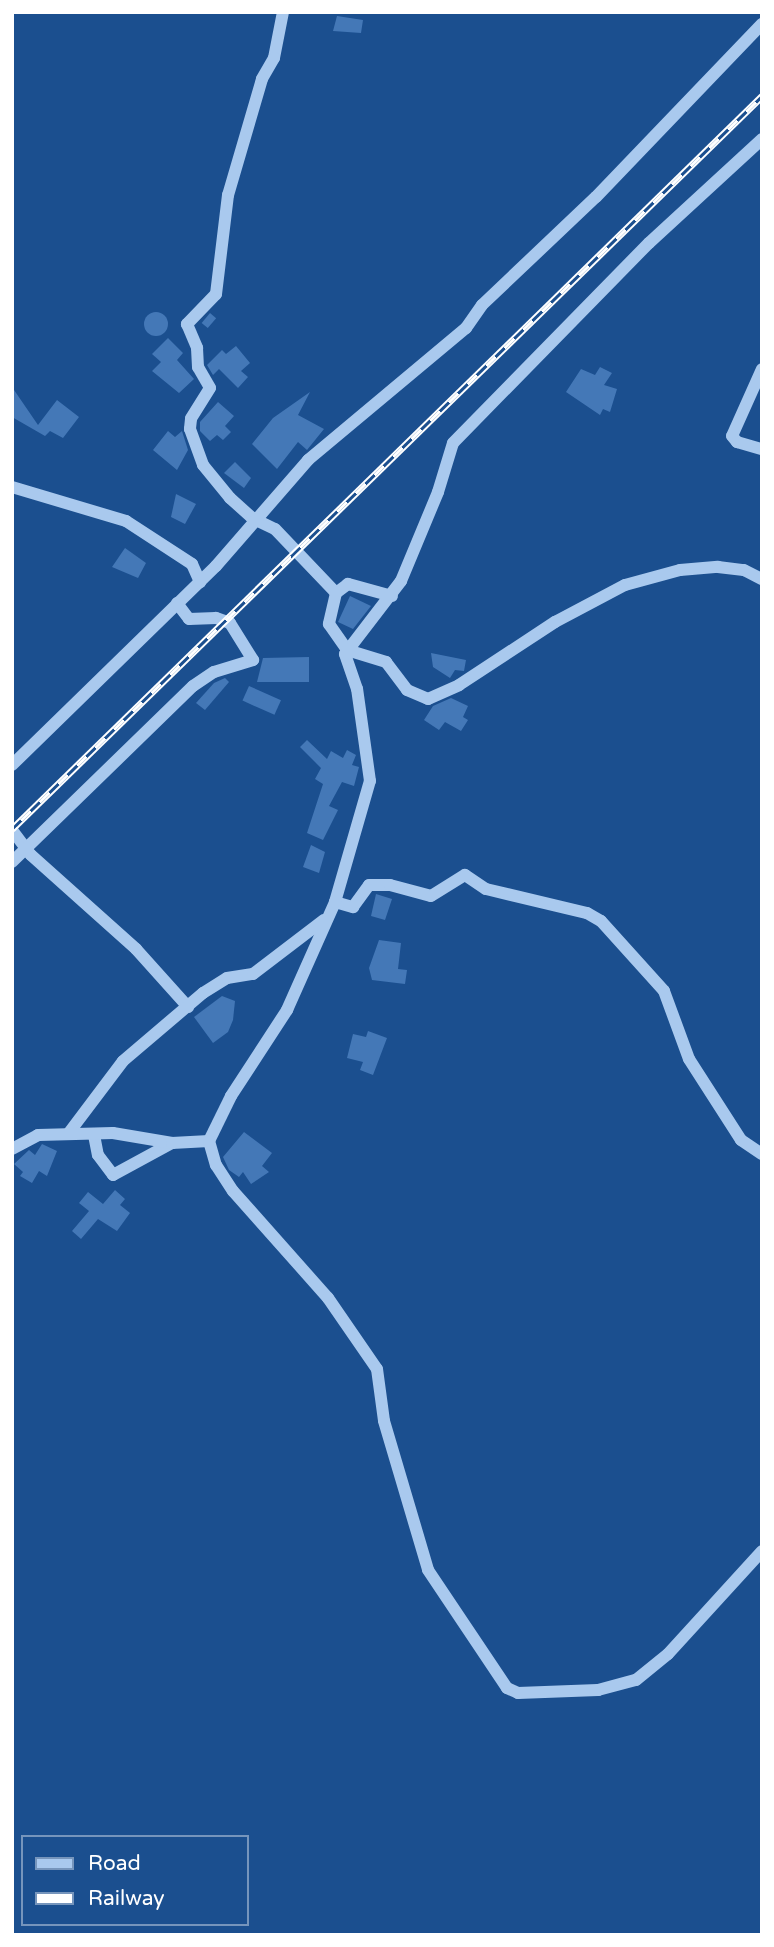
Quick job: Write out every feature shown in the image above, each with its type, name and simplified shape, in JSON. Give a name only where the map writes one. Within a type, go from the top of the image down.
[{"type":"street","points":[[283,12],[274,58],[262,79],[228,195],[216,294],[187,324],[197,348],[198,366],[210,380],[190,429],[203,466],[230,498],[275,529],[335,593]]},
{"type":"street","points":[[12,765],[260,521],[308,460],[466,328],[482,305],[596,197],[762,24]]},
{"type":"street","points":[[347,650],[391,596],[421,537],[453,443],[649,243],[762,139]]},
{"type":"street","points":[[762,369],[732,436],[737,442],[762,449]]},
{"type":"street","points":[[12,487],[127,521],[192,564],[200,582]]},
{"type":"street","points":[[347,650],[386,662],[407,690],[428,699],[459,685],[555,622],[625,585],[680,570],[718,567],[744,570],[762,579]]},
{"type":"street","points":[[391,596],[348,584],[335,593],[329,624],[347,650],[370,781],[335,902],[324,920],[287,1010],[231,1096],[209,1141],[216,1165],[233,1191],[328,1298],[377,1369],[384,1421],[428,1570],[507,1688],[518,1693],[588,1691],[636,1679],[668,1654],[762,1551]]},
{"type":"street","points":[[12,862],[28,849],[90,781],[193,686],[214,672],[253,660],[230,623],[216,618],[189,619],[177,603]]},
{"type":"street","points":[[12,830],[28,849],[125,937],[188,1007]]},
{"type":"street","points":[[335,902],[353,907],[369,885],[390,885],[431,896],[465,875],[486,889],[587,913],[601,921],[664,991],[689,1059],[741,1140],[762,1154]]},
{"type":"street","points":[[68,1134],[123,1061],[214,984],[253,974],[324,920]]},
{"type":"street","points":[[12,1149],[38,1135],[134,1134],[172,1143],[209,1141]]},
{"type":"street","points":[[94,1135],[99,1155],[113,1175],[172,1143]]},
{"type":"building","points":[[337,16],[363,20],[361,33],[333,31]]},
{"type":"building","points":[[156,312],[165,315],[168,324],[165,333],[156,336],[147,333],[144,324],[147,315]]},
{"type":"building","points":[[210,313],[216,318],[208,328],[202,323]]},
{"type":"building","points":[[168,338],[183,353],[177,360],[194,379],[179,393],[152,371],[161,362],[152,354]]},
{"type":"building","points":[[236,346],[250,363],[241,371],[248,377],[238,388],[219,369],[213,375],[207,365],[222,350],[226,354]]},
{"type":"building","points":[[600,367],[612,373],[604,385],[617,389],[610,412],[603,409],[600,415],[566,392],[581,369],[595,375]]},
{"type":"building","points":[[12,387],[38,425],[57,400],[79,417],[63,438],[50,431],[45,436],[12,417]]},
{"type":"building","points":[[310,392],[298,415],[324,429],[307,450],[298,442],[277,469],[252,444],[273,418]]},
{"type":"building","points":[[218,402],[234,416],[225,426],[231,432],[223,440],[217,435],[210,441],[200,431],[200,422]]},
{"type":"building","points":[[168,431],[175,437],[182,431],[188,450],[177,470],[153,450]]},
{"type":"building","points":[[235,462],[251,478],[244,488],[224,473]]},
{"type":"building","points":[[176,494],[196,504],[185,524],[171,517]]},
{"type":"building","points":[[125,548],[146,563],[138,578],[112,567]]},
{"type":"building","points":[[350,596],[371,606],[353,629],[338,622]]},
{"type":"building","points":[[431,653],[466,660],[464,671],[455,670],[450,678],[433,667]]},
{"type":"building","points":[[309,657],[309,682],[257,682],[263,658]]},
{"type":"building","points":[[225,678],[229,682],[205,710],[196,703],[214,683]]},
{"type":"building","points":[[249,686],[281,700],[274,715],[242,701]]},
{"type":"building","points":[[451,698],[468,706],[463,717],[468,720],[461,731],[445,722],[439,730],[424,720],[433,706]]},
{"type":"building","points":[[307,740],[327,759],[331,751],[343,758],[347,750],[356,755],[352,765],[359,767],[354,786],[342,782],[329,806],[338,810],[323,840],[307,833],[323,784],[315,779],[321,768],[300,747]]},
{"type":"building","points":[[311,845],[325,852],[319,873],[303,867]]},
{"type":"building","points":[[376,894],[392,899],[385,920],[371,916]]},
{"type":"building","points":[[379,940],[401,943],[398,969],[407,970],[405,984],[372,980],[369,968]]},
{"type":"building","points":[[222,996],[235,1001],[233,1020],[228,1032],[213,1043],[194,1017]]},
{"type":"building","points":[[368,1031],[387,1038],[373,1075],[360,1070],[363,1062],[347,1058],[353,1034],[366,1037]]},
{"type":"building","points":[[244,1132],[272,1153],[262,1166],[269,1172],[251,1184],[243,1172],[239,1177],[229,1170],[223,1157]]},
{"type":"building","points":[[42,1144],[57,1151],[47,1176],[39,1171],[32,1183],[20,1176],[23,1172],[14,1164],[29,1150],[35,1155]]},
{"type":"building","points":[[115,1190],[125,1199],[120,1205],[130,1213],[117,1231],[98,1219],[81,1239],[72,1231],[89,1211],[79,1203],[88,1192],[103,1204]]},
{"type":"railway","points":[[12,829],[762,96]]}]
